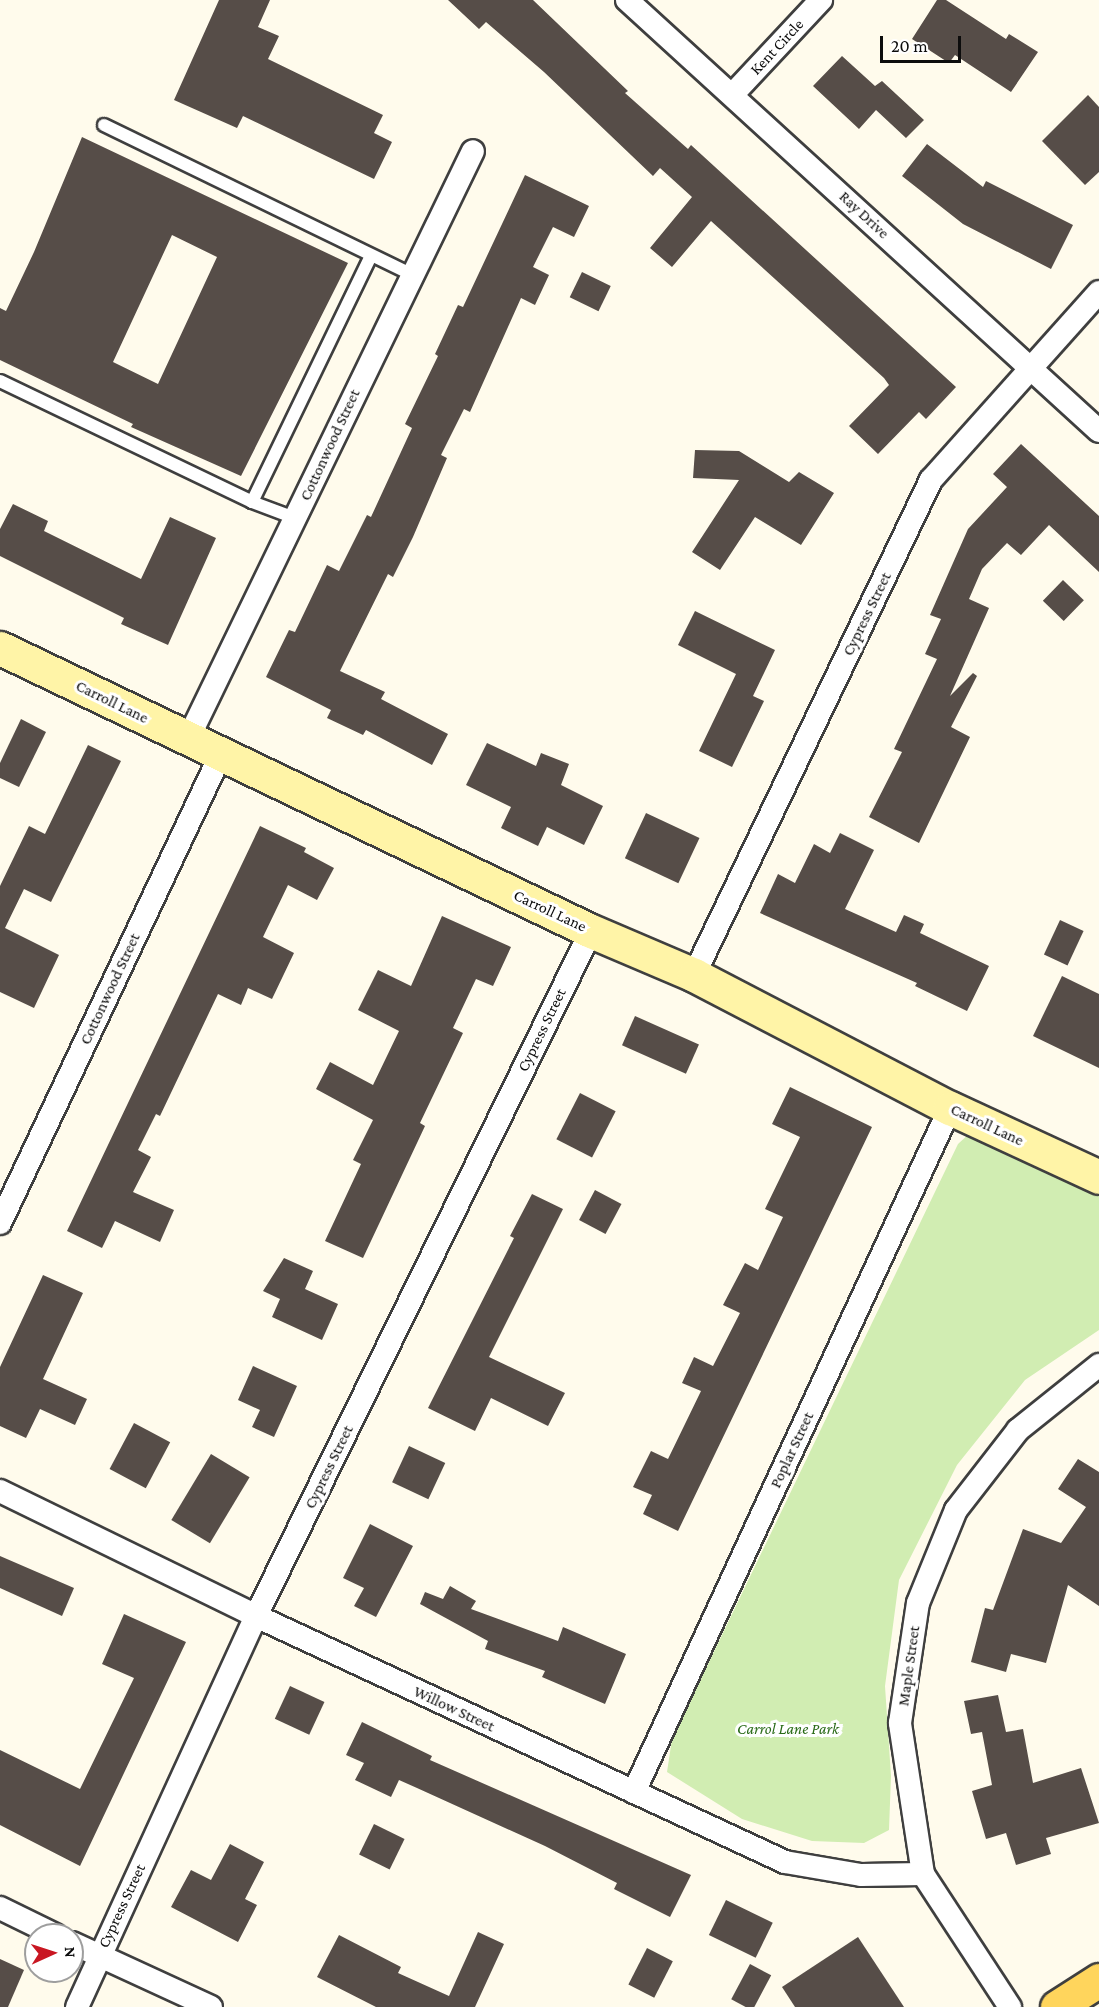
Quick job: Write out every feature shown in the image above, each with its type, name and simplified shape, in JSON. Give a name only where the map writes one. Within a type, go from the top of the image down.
[{"type":"street","name":"Ray Drive","points":[[627,0],[733,94],[1099,431]]},
{"type":"street","name":"Kent Circle","points":[[733,94],[821,0]]},
{"type":"street","name":"Cottonwood Street","points":[[188,739],[411,274],[473,151]]},
{"type":"street","name":"Cypress Street","points":[[694,975],[932,480],[1099,292]]},
{"type":"street","name":"Carroll Lane","points":[[0,648],[591,931],[694,975],[950,1108],[1099,1177]]},
{"type":"street","name":"Cottonwood Street","points":[[0,1223],[221,754]]},
{"type":"street","name":"Cypress Street","points":[[77,2007],[98,1956],[256,1616],[591,931]]},
{"type":"street","name":"Poplar Street","points":[[634,1792],[950,1108]]},
{"type":"street","name":"Maple Street","points":[[1010,2007],[923,1874],[900,1723],[918,1603],[956,1510],[1018,1430],[1099,1365]]},
{"type":"street","name":"Willow Street","points":[[0,1491],[256,1616],[785,1862],[861,1875],[923,1874]]},
{"type":"street","points":[[0,1908],[31,1923]]},
{"type":"street","points":[[84,1949],[211,2007]]},
{"type":"lane","points":[[104,125],[411,274]]},
{"type":"lane","points":[[252,502],[371,256]]},
{"type":"lane","points":[[0,381],[252,502],[295,518]]},
{"type":"green space","name":"Carrol Lane Park","points":[[970,1133],[1099,1189],[1099,1330],[1025,1380],[957,1465],[899,1580],[885,1686],[891,1776],[889,1830],[864,1843],[812,1841],[742,1819],[667,1772],[672,1739],[958,1144]]},
{"type":"building","points":[[219,0],[270,0],[258,27],[279,36],[268,59],[383,115],[374,133],[392,142],[374,179],[243,116],[237,128],[174,100]]},
{"type":"building","points":[[448,0],[533,0],[628,91],[625,93],[688,149],[691,145],[956,387],[926,419],[919,412],[878,454],[849,426],[889,385],[884,378],[711,221],[672,267],[650,248],[692,197],[660,168],[653,176],[544,72],[486,22],[479,29]]},
{"type":"building","points":[[937,0],[946,0],[1006,39],[1009,34],[1038,52],[1011,92],[955,55],[949,63],[912,39]]},
{"type":"building","points":[[842,56],[875,86],[882,81],[924,120],[906,138],[876,110],[859,129],[813,86]]},
{"type":"building","points":[[1088,95],[1099,107],[1099,172],[1085,185],[1042,141]]},
{"type":"building","points":[[82,137],[348,263],[241,476],[131,427],[133,424],[0,360],[0,308],[6,311],[34,252]],"holes":[[[172,235],[217,257],[158,384],[113,362]]]},
{"type":"building","points":[[927,144],[983,187],[986,181],[1073,225],[1051,269],[963,224],[902,176]]},
{"type":"building","points":[[525,175],[589,206],[574,237],[553,227],[533,267],[549,275],[535,305],[521,298],[470,412],[464,409],[441,455],[447,458],[413,537],[393,577],[388,574],[340,671],[385,692],[381,699],[448,734],[432,765],[366,730],[363,735],[327,718],[331,710],[266,677],[289,630],[295,632],[327,565],[339,571],[367,515],[371,517],[412,428],[405,424],[438,356],[435,354],[458,305],[463,307]]},
{"type":"building","points":[[582,272],[611,286],[598,311],[570,297]]},
{"type":"building","points":[[1021,444],[1099,516],[1099,572],[1049,525],[1021,555],[1007,543],[982,569],[969,599],[989,608],[950,696],[973,673],[977,676],[951,727],[970,737],[919,843],[869,817],[902,752],[894,749],[937,659],[925,654],[941,619],[930,615],[968,529],[1007,487],[993,474]]},
{"type":"building","points":[[695,450],[739,451],[789,482],[799,472],[834,493],[801,545],[755,517],[720,570],[692,552],[739,480],[693,478]]},
{"type":"building","points":[[13,504],[48,521],[44,531],[141,579],[170,517],[216,538],[168,645],[121,624],[124,618],[0,556],[0,529]]},
{"type":"building","points":[[1063,580],[1084,600],[1064,621],[1043,601]]},
{"type":"building","points":[[695,611],[775,650],[753,696],[764,701],[732,767],[699,751],[736,674],[678,645]]},
{"type":"building","points":[[21,719],[46,732],[19,787],[0,778],[0,763]]},
{"type":"building","points":[[487,743],[536,766],[541,753],[569,764],[561,785],[603,806],[584,845],[547,827],[538,846],[501,828],[511,807],[466,785]]},
{"type":"building","points":[[88,745],[121,761],[51,902],[24,889],[5,928],[59,955],[34,1008],[0,992],[0,886],[29,826],[45,834]]},
{"type":"building","points":[[646,813],[699,838],[678,883],[625,858]]},
{"type":"building","points":[[260,826],[306,848],[304,852],[334,868],[317,900],[288,885],[263,937],[294,953],[272,999],[248,988],[241,1005],[218,994],[160,1116],[156,1114],[138,1150],[151,1157],[133,1192],[174,1210],[160,1242],[115,1221],[102,1248],[67,1231]]},
{"type":"building","points":[[840,833],[874,850],[845,909],[896,932],[904,915],[924,924],[920,933],[989,966],[967,1011],[915,986],[917,983],[760,913],[778,874],[795,883],[814,844],[830,853]]},
{"type":"building","points":[[442,916],[511,947],[493,986],[476,979],[453,1028],[463,1033],[420,1123],[425,1126],[363,1258],[325,1241],[361,1164],[353,1160],[373,1120],[316,1089],[330,1062],[373,1085],[399,1031],[358,1010],[378,970],[411,986]]},
{"type":"building","points":[[1060,920],[1084,931],[1068,965],[1044,954]]},
{"type":"building","points":[[1062,976],[1099,994],[1099,1068],[1033,1036]]},
{"type":"building","points":[[635,1016],[699,1044],[686,1074],[622,1045]]},
{"type":"building","points":[[790,1087],[872,1127],[678,1531],[643,1514],[652,1495],[633,1487],[651,1451],[668,1459],[701,1391],[682,1383],[694,1357],[713,1366],[740,1313],[723,1305],[745,1263],[758,1270],[783,1217],[765,1209],[800,1137],[772,1124]]},
{"type":"building","points":[[580,1093],[616,1111],[592,1157],[556,1139]]},
{"type":"building","points":[[595,1190],[621,1204],[606,1234],[579,1220]]},
{"type":"building","points":[[532,1194],[563,1209],[489,1357],[565,1393],[548,1426],[491,1398],[475,1431],[428,1408],[514,1238],[510,1236]]},
{"type":"building","points":[[284,1258],[313,1271],[305,1289],[338,1304],[322,1340],[272,1317],[280,1299],[263,1291]]},
{"type":"building","points":[[43,1275],[83,1293],[43,1379],[87,1399],[75,1425],[40,1409],[26,1438],[0,1426],[0,1367]]},
{"type":"building","points":[[253,1366],[297,1386],[274,1437],[252,1427],[260,1410],[238,1400]]},
{"type":"building","points":[[134,1423],[170,1442],[146,1488],[110,1469]]},
{"type":"building","points":[[409,1446],[445,1463],[428,1499],[392,1482]]},
{"type":"building","points":[[211,1454],[250,1477],[210,1543],[171,1520]]},
{"type":"building","points":[[1078,1459],[1099,1472],[1099,1606],[1068,1585],[1046,1663],[1011,1654],[1006,1672],[971,1662],[985,1608],[993,1610],[1023,1529],[1061,1543],[1086,1507],[1058,1489]]},
{"type":"building","points":[[370,1524],[413,1546],[376,1617],[354,1606],[364,1588],[343,1578]]},
{"type":"building","points":[[0,1556],[74,1588],[62,1616],[0,1588]]},
{"type":"building","points":[[450,1586],[476,1601],[471,1609],[558,1641],[563,1627],[626,1654],[605,1704],[542,1677],[545,1671],[485,1649],[488,1641],[420,1604],[425,1592],[443,1599]]},
{"type":"building","points":[[124,1614],[186,1642],[80,1866],[0,1825],[0,1750],[80,1789],[134,1678],[102,1664]]},
{"type":"building","points":[[290,1686],[324,1702],[309,1735],[275,1719]]},
{"type":"building","points":[[998,1695],[1006,1732],[1023,1729],[1033,1783],[1081,1768],[1099,1823],[1046,1838],[1051,1854],[1016,1865],[1006,1833],[986,1839],[972,1791],[992,1785],[982,1732],[971,1734],[964,1701]]},
{"type":"building","points":[[362,1722],[432,1756],[430,1760],[691,1875],[670,1917],[614,1889],[617,1883],[545,1846],[399,1780],[391,1797],[355,1780],[364,1763],[346,1755]]},
{"type":"building","points":[[374,1824],[405,1839],[390,1869],[359,1855]]},
{"type":"building","points":[[230,1844],[264,1862],[245,1899],[257,1905],[238,1942],[171,1907],[191,1870],[211,1880]]},
{"type":"building","points":[[726,1900],[773,1923],[756,1958],[709,1935]]},
{"type":"building","points":[[478,1932],[504,1944],[475,2007],[376,2007],[317,1977],[339,1935],[401,1967],[398,1973],[449,1996]]},
{"type":"building","points":[[858,1937],[904,2007],[795,2007],[782,1987]]},
{"type":"building","points":[[647,1948],[673,1961],[654,1998],[628,1985]]},
{"type":"building","points":[[0,1959],[24,1970],[8,2007],[0,2007]]},
{"type":"building","points":[[750,1964],[771,1975],[754,2007],[746,2007],[731,1999]]}]
